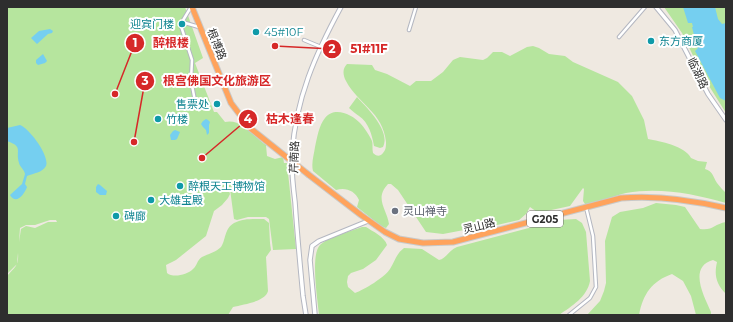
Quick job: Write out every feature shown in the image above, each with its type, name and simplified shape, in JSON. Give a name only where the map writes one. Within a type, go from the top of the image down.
[{"type":"highway","name":"根博路","points":[[192,7],[231,103],[250,128],[368,221]]},
{"type":"highway","name":"灵山路","points":[[368,221],[398,239],[423,243],[445,243],[505,230],[621,198],[642,196],[693,201],[726,208]]},
{"type":"main road","name":"芹南路","points":[[306,315],[292,172],[292,154],[297,120],[304,89],[320,47],[341,7]]},
{"type":"main road","name":"临湖路","points":[[656,7],[675,30],[708,94],[726,120]]},
{"type":"main road","points":[[315,315],[310,260],[312,246],[315,243],[368,221]]},
{"type":"street","points":[[192,7],[181,26],[192,60],[191,80],[195,101]]},
{"type":"street","points":[[409,30],[416,7]]},
{"type":"street","points":[[619,37],[645,7]]},
{"type":"street","points":[[182,22],[200,28]]},
{"type":"street","points":[[304,40],[320,47]]},
{"type":"street","points":[[570,315],[590,298],[596,287],[593,236],[586,207]]},
{"type":"green space","points":[[7,7],[185,7],[203,58],[195,63],[214,112],[217,112],[225,122],[236,123],[247,129],[266,145],[267,156],[275,159],[283,157],[284,163],[287,163],[296,249],[273,250],[269,219],[266,217],[234,219],[230,189],[228,188],[230,194],[222,205],[214,211],[206,236],[176,260],[166,265],[167,273],[176,276],[190,271],[194,268],[200,258],[221,247],[228,228],[237,221],[264,219],[269,223],[271,250],[266,257],[268,291],[266,295],[254,302],[233,307],[228,315],[7,315],[7,276],[17,264],[7,274]],"holes":[[[50,220],[56,220],[57,222],[48,222],[35,228],[26,226],[21,229],[19,242],[20,228],[26,225],[35,225]]]},
{"type":"green space","points":[[664,7],[726,7],[726,113],[704,78],[682,33]]},
{"type":"green space","points":[[533,46],[549,54],[565,56],[573,62],[618,82],[632,96],[644,120],[648,139],[678,147],[691,158],[698,161],[707,162],[705,169],[711,173],[726,193],[726,203],[677,192],[639,191],[585,204],[583,201],[583,188],[570,206],[542,212],[537,212],[530,207],[526,214],[519,220],[480,229],[443,234],[426,232],[398,190],[391,184],[388,184],[382,194],[382,204],[389,224],[386,228],[381,226],[357,207],[359,200],[353,192],[347,189],[336,190],[313,171],[312,165],[320,128],[325,118],[333,112],[348,114],[360,123],[371,139],[374,154],[378,156],[381,155],[385,149],[386,142],[380,123],[351,89],[345,79],[344,70],[347,64],[372,65],[375,70],[387,74],[410,86],[416,81],[431,81],[443,72],[453,60],[460,57],[483,60],[493,52],[502,52],[510,56],[527,47]]},
{"type":"green space","points":[[357,97],[372,113],[381,127],[385,141],[383,147],[380,148],[374,146],[368,126],[349,108]]},
{"type":"green space","points":[[656,203],[685,207],[700,229],[708,229],[726,222],[726,294],[718,283],[716,275],[717,262],[713,260],[705,264],[701,269],[700,275],[700,283],[711,315],[696,315],[691,296],[683,281],[672,274],[659,280],[650,289],[643,301],[639,315],[587,315],[600,301],[604,291],[606,283],[605,241],[612,217],[620,212],[643,208]]},
{"type":"green space","points":[[576,219],[582,223],[586,232],[590,281],[586,292],[574,305],[559,315],[319,315],[315,268],[317,250],[323,242],[340,235],[366,227],[381,237],[387,245],[376,260],[363,269],[351,273],[348,276],[348,287],[355,293],[384,276],[404,248],[422,249],[439,260],[444,258],[457,247],[559,220]]},
{"type":"water","points":[[683,7],[715,7],[718,19],[722,24],[726,23],[726,101],[720,98],[695,51],[698,48],[696,44],[694,45],[692,40],[695,39],[692,23],[688,23]]},
{"type":"water","points":[[50,29],[53,31],[52,33],[48,34],[37,44],[31,38],[39,31]]},
{"type":"water","points":[[43,54],[47,61],[38,65],[36,60]]},
{"type":"water","points":[[206,119],[210,122],[209,133],[207,135],[206,130],[201,124]]},
{"type":"water","points":[[20,125],[28,131],[42,149],[45,156],[46,166],[42,170],[27,176],[25,184],[27,187],[26,190],[20,198],[15,199],[10,195],[22,184],[25,174],[19,163],[17,147],[7,141],[7,128]]},
{"type":"water","points":[[175,130],[180,132],[177,139],[171,140],[170,135]]},
{"type":"water","points":[[98,184],[107,191],[106,195],[100,195],[96,192],[96,187]]},
{"type":"place","name":"迎宾门楼","points":[[182,24]]},
{"type":"place","name":"45#10F","points":[[256,32]]},
{"type":"place","name":"东方商厦","points":[[651,41]]},
{"type":"place","name":"51#11F","points":[[275,46]]},
{"type":"place","name":"醉根楼","points":[[115,94]]},
{"type":"place","name":"售票处","points":[[217,104]]},
{"type":"place","name":"竹楼","points":[[158,119]]},
{"type":"place","name":"根宫佛国文化旅游区","points":[[134,142]]},
{"type":"place","name":"枯木逢春","points":[[202,158]]},
{"type":"place","name":"醉根天工博物馆","points":[[180,186]]},
{"type":"place","name":"大雄宝殿","points":[[151,200]]},
{"type":"place","name":"灵山禅寺","points":[[395,211]]},
{"type":"place","name":"碑廊","points":[[116,216]]}]
